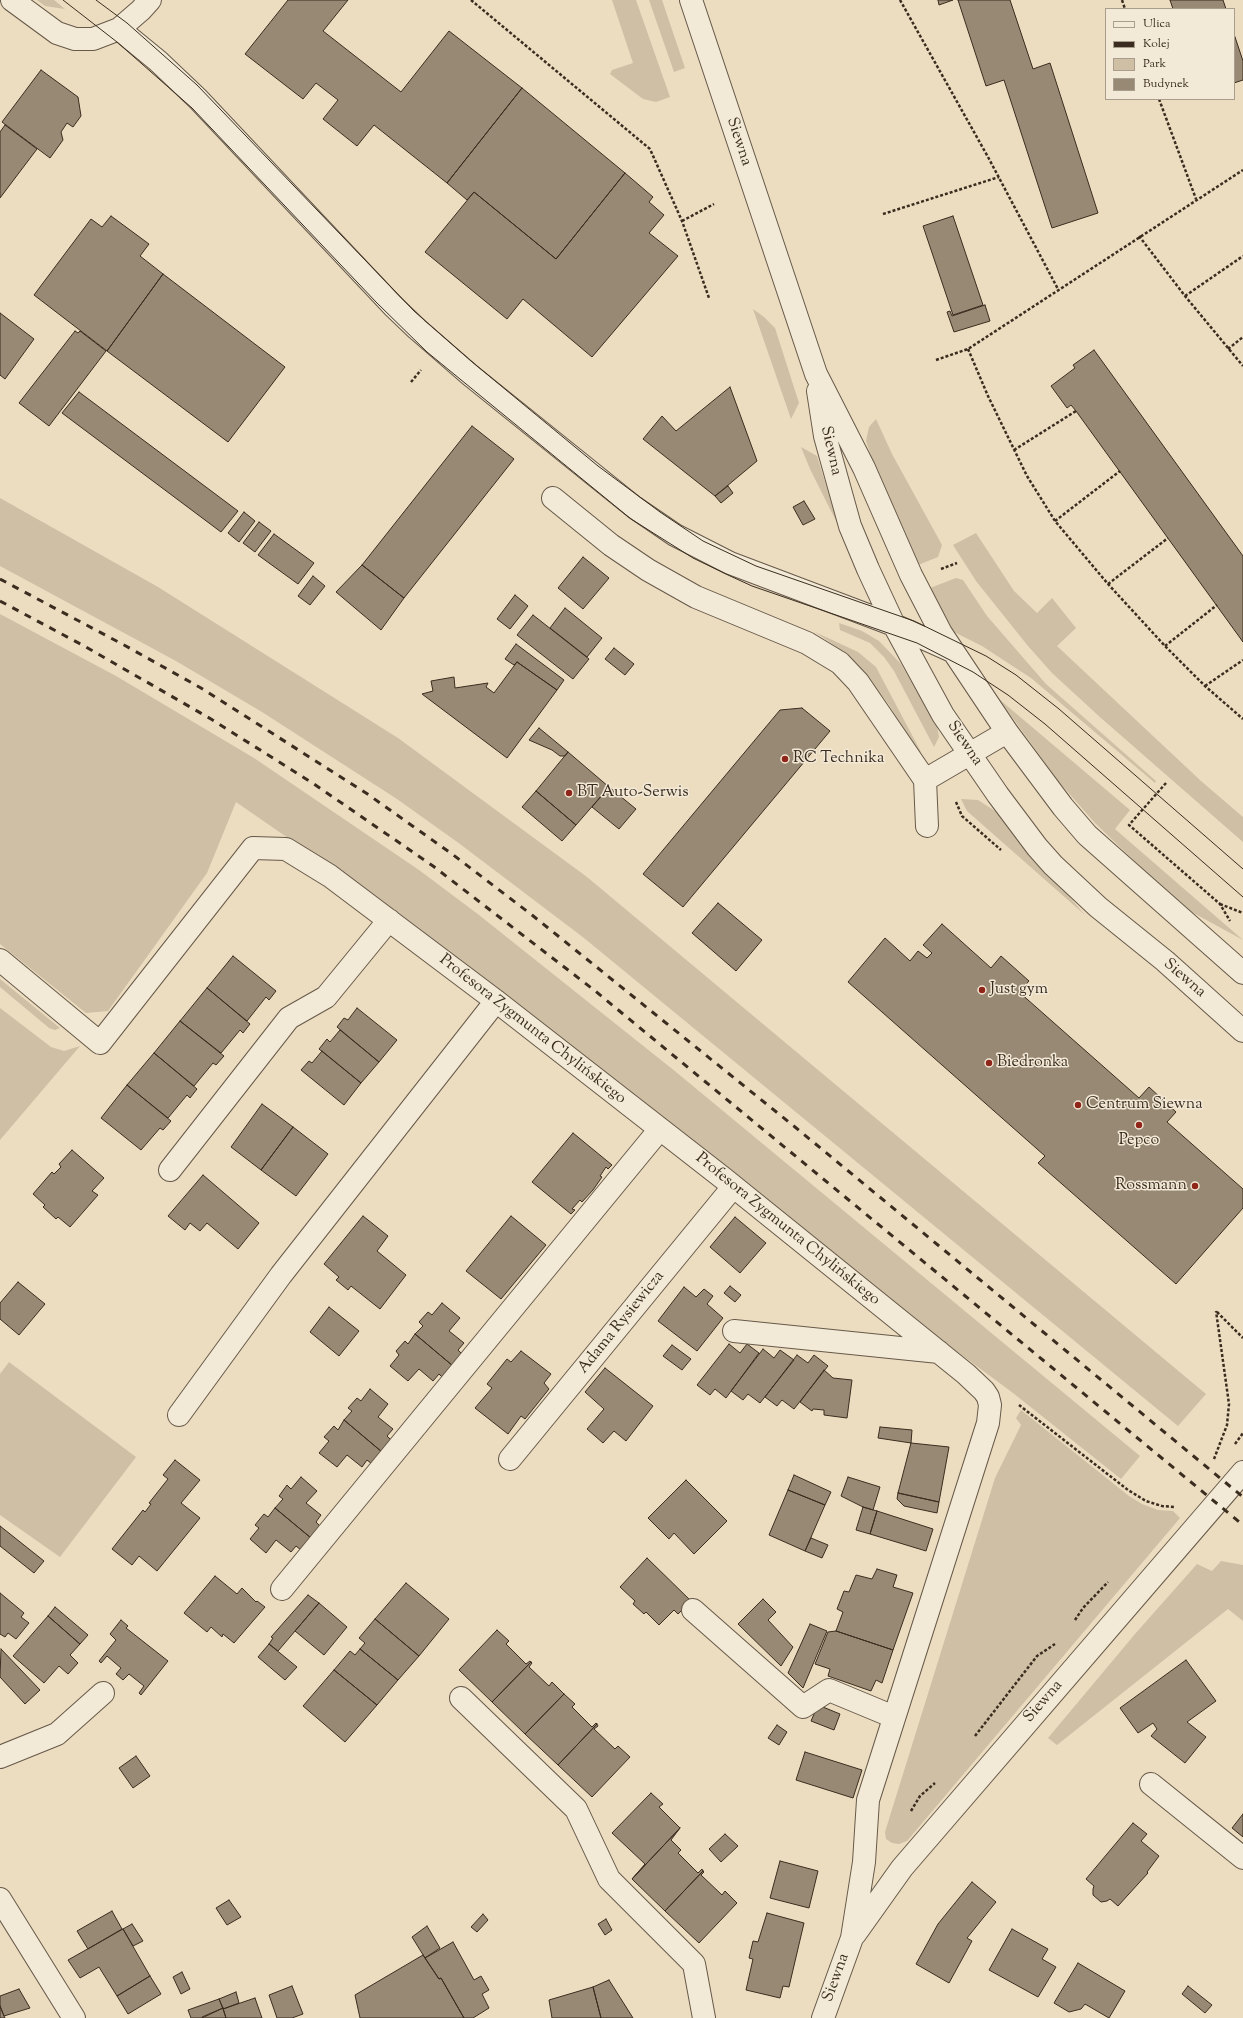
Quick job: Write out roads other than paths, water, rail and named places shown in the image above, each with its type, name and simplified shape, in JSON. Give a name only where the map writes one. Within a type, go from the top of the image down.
[{"type":"street","points":[[12,0],[57,33],[75,39],[93,39],[119,29],[150,0]]},
{"type":"street","name":"Siewna","points":[[691,0],[816,374],[864,468],[911,575],[952,651],[1007,732],[1063,807],[1087,835],[1243,972]]},
{"type":"street","points":[[119,29],[158,61],[198,99],[393,306],[470,375],[629,503],[675,535],[730,563],[894,625],[952,651]]},
{"type":"street","name":"Siewna","points":[[816,374],[825,436],[850,526],[894,625],[943,715],[1033,841],[1053,865],[1098,907],[1165,962],[1243,1031]]},
{"type":"street","points":[[553,498],[611,545],[648,570],[696,597],[807,643],[840,663],[858,682],[925,780],[927,826]]},
{"type":"street","points":[[925,780],[1007,732]]},
{"type":"street","name":"Profesora Zygmunta Chylińskiego","points":[[0,960],[100,1042],[253,848],[286,849],[330,876],[389,920],[496,1001],[660,1129],[970,1376],[988,1397]]},
{"type":"street","points":[[170,1170],[289,1018],[326,997],[389,920]]},
{"type":"street","points":[[179,1415],[281,1276],[496,1001]]},
{"type":"street","points":[[282,1589],[660,1129]]},
{"type":"street","name":"Adama Rysiewicza","points":[[510,1459],[733,1187]]},
{"type":"street","points":[[734,1331],[939,1352]]},
{"type":"street","name":"Siewna","points":[[823,2018],[852,1938],[864,1862],[868,1800],[986,1432],[990,1414],[988,1397]]},
{"type":"street","name":"Siewna","points":[[852,1938],[902,1868],[1243,1472]]},
{"type":"street","points":[[693,1610],[803,1707],[829,1690],[894,1717]]},
{"type":"street","points":[[0,1757],[56,1734],[103,1693]]},
{"type":"street","points":[[461,1698],[576,1809],[609,1879],[694,1964],[704,2018]]},
{"type":"street","points":[[1151,1784],[1243,1858]]},
{"type":"street","points":[[0,1899],[74,2018]]},
{"type":"tram line","points":[[63,0],[117,42],[192,108],[376,302],[427,352],[631,519],[693,558],[752,586],[917,643],[973,672],[1008,695],[1045,724],[1243,897]]},
{"type":"tram line","points":[[96,0],[127,23],[197,85],[414,311],[471,361],[598,466],[660,512],[703,541],[756,566],[914,621],[986,656],[1016,675],[1059,709],[1243,869]]},
{"type":"railway","points":[[0,579],[201,688],[366,793],[452,854],[532,915],[795,1127],[1243,1497]]},
{"type":"railway","points":[[0,601],[86,647],[211,719],[314,784],[433,866],[594,990],[1243,1525]]},
{"type":"place","name":"RC Technika","points":[[785,759]]},
{"type":"place","name":"BT Auto-Serwis","points":[[569,793]]},
{"type":"place","name":"Just gym","points":[[982,990]]},
{"type":"place","name":"Biedronka","points":[[989,1063]]},
{"type":"place","name":"Centrum Siewna","points":[[1078,1105]]},
{"type":"place","name":"Pepco","points":[[1139,1125]]},
{"type":"place","name":"Rossmann","points":[[1195,1186]]}]
